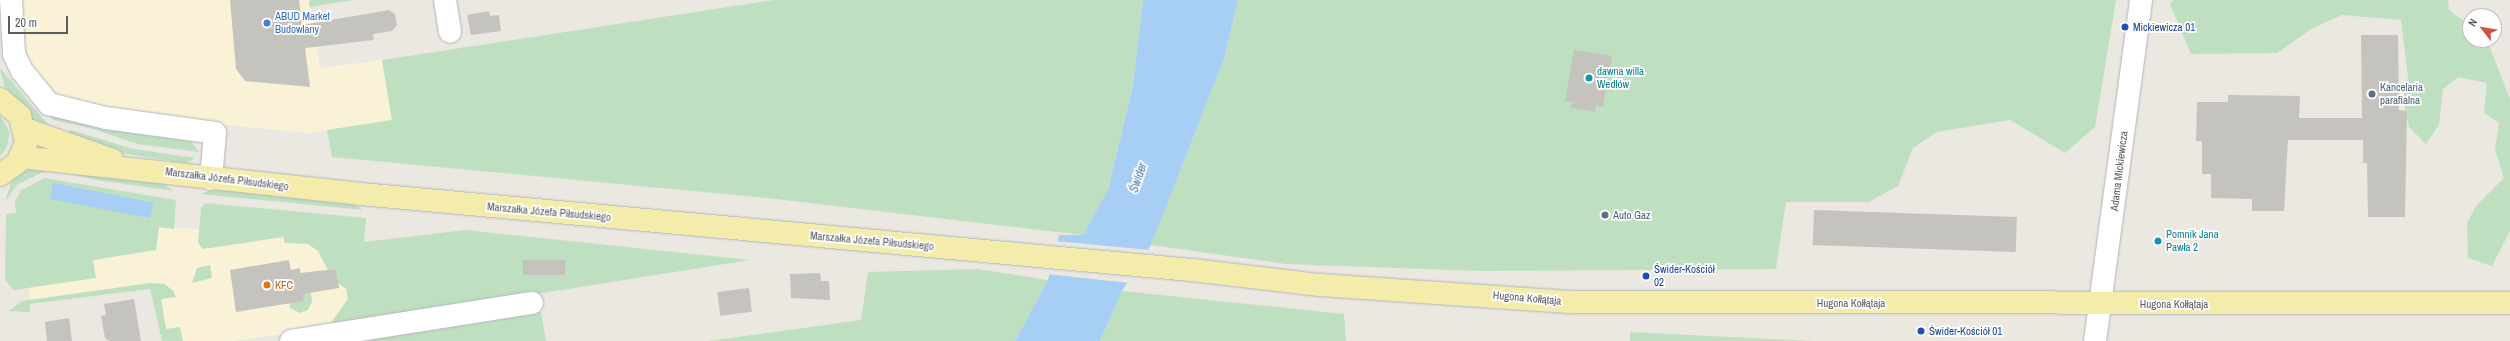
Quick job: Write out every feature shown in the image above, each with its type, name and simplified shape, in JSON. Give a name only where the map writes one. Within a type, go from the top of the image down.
[{"type":"main road","points":[[0,99],[20,116],[25,129],[26,143],[20,157],[0,174]]},
{"type":"main road","name":"Marszałka Józefa Piłsudskiego","points":[[25,129],[102,154],[127,166]]},
{"type":"main road","name":"Marszałka Józefa Piłsudskiego","points":[[20,157],[127,166],[211,179],[1192,270]]},
{"type":"main road","name":"Hugona Kołłątaja","points":[[1192,270],[1320,286],[1572,302],[2510,303]]},
{"type":"street","points":[[11,0],[14,54],[22,71],[49,104],[106,118],[215,133],[211,179]]},
{"type":"street","points":[[445,0],[450,32]]},
{"type":"street","name":"Adama Mickiewicza","points":[[2095,341],[2141,0]]},
{"type":"street","points":[[291,341],[532,303]]},
{"type":"shaded area","points":[[23,0],[309,0],[320,68],[382,60],[392,120],[308,133],[176,120],[65,102],[24,58]]},
{"type":"shaded area","points":[[26,222],[93,260],[156,250],[159,227],[199,229],[198,243],[211,248],[283,237],[332,244],[354,308],[342,325],[235,341],[162,341],[150,289],[30,304]]},
{"type":"green space","points":[[309,0],[354,0],[310,7]]},
{"type":"green space","points":[[774,0],[1143,0],[1133,86],[1108,190],[1083,235],[767,198],[332,157],[327,130],[392,120],[382,60]]},
{"type":"green space","points":[[1238,0],[2116,0],[2095,127],[2065,153],[2010,120],[1937,132],[1913,148],[1898,186],[1869,202],[1786,202],[1776,269],[1481,271],[1286,264],[1151,245],[1224,59]]},
{"type":"green space","points":[[2173,0],[2448,0],[2449,10],[2462,20],[2462,48],[2490,48],[2510,99],[2510,231],[2492,266],[2468,258],[2467,223],[2476,206],[2504,178],[2495,150],[2499,123],[2484,113],[2487,83],[2458,77],[2443,89],[2439,124],[2426,144],[2409,127],[2403,98],[2408,77],[2401,20],[2342,15],[2311,29],[2277,53],[2191,54],[2170,4]]},
{"type":"green space","points":[[0,69],[52,129],[36,124],[4,85]]},
{"type":"green space","points":[[0,115],[10,133],[6,149],[0,156]]},
{"type":"green space","points":[[49,116],[190,140],[199,152],[137,144],[94,129],[53,120]]},
{"type":"green space","points":[[71,130],[133,149],[196,158],[185,163],[121,153],[65,133]]},
{"type":"green space","points":[[32,167],[45,171],[17,185],[5,202],[12,179]]},
{"type":"green space","points":[[58,172],[161,182],[174,191],[103,181]]},
{"type":"green space","points":[[45,178],[176,200],[174,229],[159,227],[156,250],[93,260],[96,278],[14,290],[5,280],[6,214],[16,213],[15,201],[21,190]]},
{"type":"green space","points":[[215,189],[351,202],[363,210],[200,194]]},
{"type":"green space","points":[[205,203],[366,218],[364,242],[466,230],[750,260],[328,327],[348,299],[346,289],[338,283],[336,269],[328,270],[318,251],[308,244],[285,243],[283,237],[203,249],[198,243],[201,208]]},
{"type":"green space","points":[[210,265],[212,278],[192,283],[197,268]]},
{"type":"green space","points":[[977,269],[1048,280],[1015,341],[709,341],[861,320],[868,272]]},
{"type":"green space","points":[[150,283],[165,284],[173,291],[176,297],[161,299],[166,329],[180,327],[183,341],[162,341],[150,289],[30,304],[30,312],[9,311],[22,301]]},
{"type":"green space","points":[[310,285],[312,302],[308,310],[300,313],[290,308],[290,303],[304,301],[302,287]]},
{"type":"green space","points":[[1122,291],[1344,314],[1346,341],[1100,341]]},
{"type":"green space","points":[[541,312],[546,341],[332,341],[396,331]]},
{"type":"green space","points":[[1630,332],[1812,341],[1630,341]]},
{"type":"water","name":"Świder","points":[[1143,0],[1238,0],[1224,59],[1151,245],[1122,291],[1100,341],[1015,341],[1048,280],[1059,235],[1083,235],[1108,190],[1133,86]]},
{"type":"water","points":[[53,183],[153,202],[150,218],[50,199]]},
{"type":"pier","points":[[1055,241],[1150,250],[1129,283],[1047,274]]},
{"type":"building","name":"ABUD Market Budowlany","points":[[230,0],[299,0],[302,25],[389,10],[395,14],[397,25],[392,31],[373,34],[374,40],[305,48],[310,87],[245,81],[236,69]]},
{"type":"building","points":[[489,11],[490,16],[499,15],[501,31],[471,35],[467,15]]},
{"type":"building","points":[[2361,35],[2398,35],[2399,110],[2407,111],[2405,217],[2368,217],[2367,163],[2363,163],[2363,140],[2288,140],[2284,211],[2252,211],[2252,199],[2211,198],[2211,174],[2202,174],[2202,141],[2196,141],[2197,102],[2228,102],[2228,95],[2300,96],[2299,118],[2362,118]]},
{"type":"building","name":"dawna willa Wedlów","points":[[1574,50],[1612,56],[1603,107],[1596,106],[1595,112],[1571,108],[1572,102],[1565,101]]},
{"type":"building","points":[[1814,210],[2017,217],[2016,252],[1813,245]]},
{"type":"building","name":"KFC","points":[[289,260],[291,270],[300,268],[300,273],[336,269],[339,288],[303,294],[304,301],[236,312],[230,270]]},
{"type":"building","points":[[523,260],[565,260],[565,275],[523,275]]},
{"type":"building","points":[[820,273],[821,281],[829,281],[830,300],[791,298],[790,274]]},
{"type":"building","points":[[749,288],[752,312],[720,316],[717,292]]},
{"type":"building","points":[[134,299],[141,341],[109,341],[105,338],[101,316],[106,315],[104,304]]},
{"type":"building","points":[[69,318],[72,341],[47,341],[45,322]]},
{"type":"place","name":"ABUD Market Budowlany","points":[[267,23]]},
{"type":"place","name":"Mickiewicza 01","points":[[2125,27]]},
{"type":"place","name":"dawna willa Wedlów","points":[[1589,78]]},
{"type":"place","name":"Kancelaria parafialna","points":[[2372,94]]},
{"type":"place","name":"Auto Gaz","points":[[1605,215]]},
{"type":"place","name":"Pomnik Jana Pawła 2","points":[[2158,241]]},
{"type":"place","name":"Świder-Kościół 02","points":[[1646,276]]},
{"type":"place","name":"KFC","points":[[267,285]]},
{"type":"place","name":"Świder-Kościół 01","points":[[1921,331]]}]
